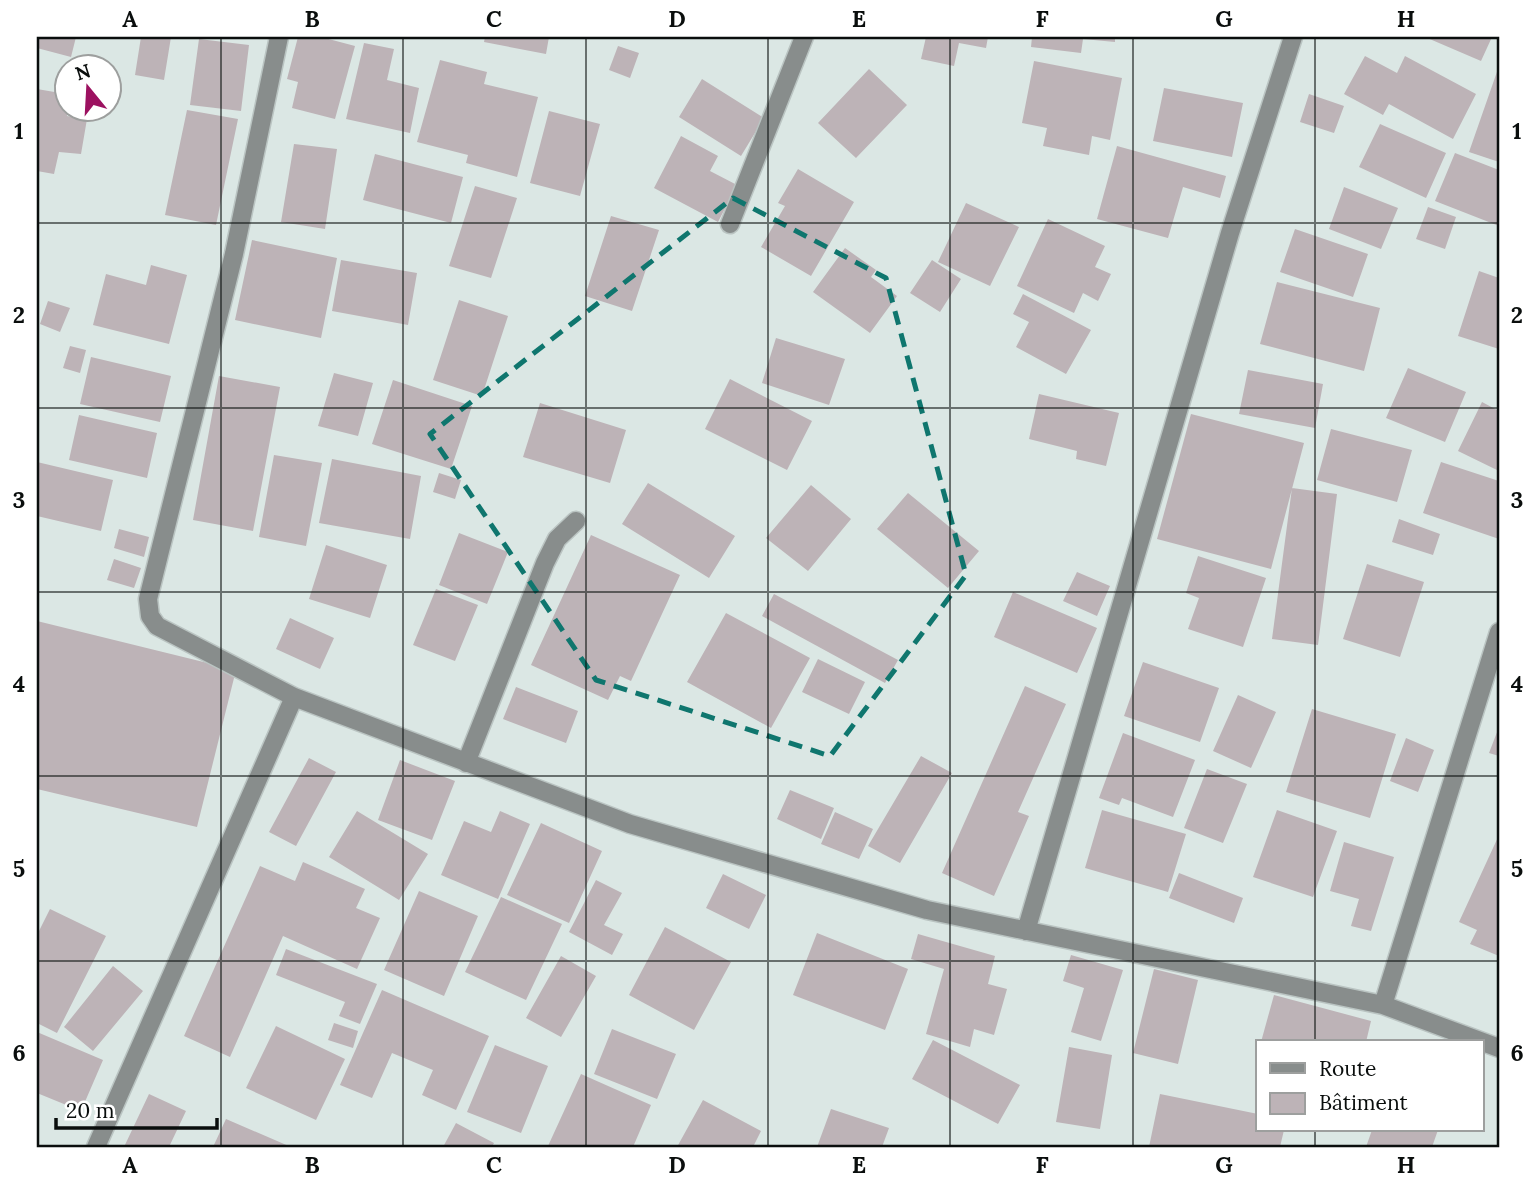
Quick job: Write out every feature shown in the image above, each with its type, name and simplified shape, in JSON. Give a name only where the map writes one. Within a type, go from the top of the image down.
[{"type":"street","points":[[279,37],[234,254],[148,599],[150,616],[157,626],[294,697],[630,824],[927,910],[1383,1005],[1477,1040]]},
{"type":"street","points":[[730,224],[804,37]]},
{"type":"street","points":[[1026,930],[1230,233],[1293,37]]},
{"type":"street","points":[[466,763],[545,563],[557,539],[576,521]]},
{"type":"street","points":[[1383,1005],[1499,632]]},
{"type":"street","points":[[96,1147],[294,697]]},
{"type":"highlighted area","points":[[733,198],[886,278],[966,575],[830,756],[596,680],[430,434]]},
{"type":"building","points":[[37,37],[76,37],[72,52],[52,52],[37,48]]},
{"type":"building","points":[[141,37],[171,37],[164,80],[135,75]]},
{"type":"building","points":[[298,37],[321,37],[355,46],[335,119],[292,108],[298,82],[287,79]]},
{"type":"building","points":[[485,37],[549,37],[546,54],[484,42]]},
{"type":"building","points":[[926,37],[988,37],[986,48],[959,43],[954,66],[921,59]]},
{"type":"building","points":[[1032,37],[1115,37],[1115,42],[1083,39],[1081,53],[1031,47]]},
{"type":"building","points":[[1425,37],[1492,37],[1481,61]]},
{"type":"building","points":[[199,39],[249,45],[241,111],[190,105]]},
{"type":"building","points":[[364,43],[394,49],[387,80],[419,88],[410,133],[346,119]]},
{"type":"building","points":[[618,46],[639,53],[630,78],[609,70]]},
{"type":"building","points":[[1365,56],[1397,73],[1405,56],[1476,94],[1453,139],[1389,104],[1383,115],[1344,94]]},
{"type":"building","points":[[440,60],[487,72],[484,84],[538,97],[517,177],[466,163],[468,155],[417,142]]},
{"type":"building","points":[[1034,61],[1122,78],[1110,140],[1092,136],[1089,155],[1043,146],[1047,128],[1022,123]]},
{"type":"building","points":[[1499,66],[1499,162],[1469,152]]},
{"type":"building","points":[[869,69],[907,105],[856,158],[818,123]]},
{"type":"building","points":[[702,79],[764,118],[741,156],[679,117]]},
{"type":"building","points":[[1164,88],[1243,103],[1232,157],[1153,141]]},
{"type":"building","points":[[37,89],[52,92],[52,122],[86,122],[81,154],[59,152],[54,174],[37,171]]},
{"type":"building","points":[[1309,94],[1344,106],[1334,133],[1300,122]]},
{"type":"building","points":[[187,110],[238,119],[216,225],[165,215]]},
{"type":"building","points":[[549,111],[600,124],[580,196],[530,183]]},
{"type":"building","points":[[1380,124],[1446,153],[1426,198],[1359,167]]},
{"type":"building","points":[[681,136],[718,156],[710,171],[737,185],[718,222],[654,188]]},
{"type":"building","points":[[294,144],[337,149],[325,229],[281,222]]},
{"type":"building","points":[[1117,146],[1226,176],[1220,198],[1183,187],[1168,238],[1097,219]]},
{"type":"building","points":[[1455,153],[1499,170],[1499,226],[1435,201]]},
{"type":"building","points":[[375,154],[463,177],[451,223],[363,200]]},
{"type":"building","points":[[798,169],[854,202],[811,276],[761,247],[785,206],[778,203]]},
{"type":"building","points":[[475,186],[517,198],[491,278],[449,266]]},
{"type":"building","points":[[1344,187],[1398,208],[1381,249],[1329,229]]},
{"type":"building","points":[[966,203],[1019,227],[990,286],[938,262]]},
{"type":"building","points":[[1428,207],[1456,217],[1445,249],[1416,239]]},
{"type":"building","points":[[611,216],[659,230],[632,311],[585,296]]},
{"type":"building","points":[[1048,219],[1105,246],[1095,267],[1111,274],[1098,301],[1083,293],[1074,313],[1017,286]]},
{"type":"building","points":[[1295,229],[1368,254],[1353,297],[1280,272]]},
{"type":"building","points":[[252,240],[337,258],[321,338],[235,320]]},
{"type":"building","points":[[845,248],[876,270],[871,277],[897,296],[870,333],[813,292]]},
{"type":"building","points":[[341,260],[417,273],[408,325],[332,311]]},
{"type":"building","points":[[932,260],[961,279],[940,312],[910,293]]},
{"type":"building","points":[[151,265],[187,275],[169,344],[93,325],[106,274],[146,285]]},
{"type":"building","points":[[1479,271],[1499,278],[1499,349],[1458,336]]},
{"type":"building","points":[[1277,282],[1380,308],[1364,371],[1260,344]]},
{"type":"building","points":[[1023,294],[1091,330],[1066,374],[1016,347],[1029,322],[1013,314]]},
{"type":"building","points":[[459,300],[508,316],[482,396],[433,380]]},
{"type":"building","points":[[48,301],[70,308],[60,332],[40,324]]},
{"type":"building","points":[[776,338],[845,359],[829,405],[762,383]]},
{"type":"building","points":[[70,346],[86,350],[80,373],[63,368]]},
{"type":"building","points":[[91,357],[171,376],[160,422],[80,404]]},
{"type":"building","points":[[1408,368],[1466,392],[1445,442],[1386,418]]},
{"type":"building","points":[[1248,370],[1323,384],[1315,428],[1239,414]]},
{"type":"building","points":[[334,373],[373,383],[358,436],[318,426]]},
{"type":"building","points":[[219,376],[280,387],[253,531],[193,520]]},
{"type":"building","points":[[730,379],[812,421],[787,470],[705,429]]},
{"type":"building","points":[[393,380],[472,406],[451,469],[372,444]]},
{"type":"building","points":[[1039,394],[1119,413],[1106,466],[1076,459],[1077,451],[1029,439]]},
{"type":"building","points":[[1482,402],[1499,411],[1499,471],[1458,451]]},
{"type":"building","points":[[540,403],[626,430],[610,483],[523,457]]},
{"type":"building","points":[[1191,414],[1304,443],[1271,569],[1157,539]]},
{"type":"building","points":[[79,415],[157,433],[147,478],[69,460]]},
{"type":"building","points":[[1331,429],[1412,450],[1397,502],[1317,480]]},
{"type":"building","points":[[274,455],[322,463],[306,546],[259,537]]},
{"type":"building","points":[[332,459],[421,476],[410,539],[319,523]]},
{"type":"building","points":[[37,462],[113,480],[101,531],[37,516]]},
{"type":"building","points":[[1441,462],[1499,481],[1499,539],[1423,513]]},
{"type":"building","points":[[439,473],[461,480],[455,499],[433,492]]},
{"type":"building","points":[[648,483],[735,536],[709,578],[622,524]]},
{"type":"building","points":[[811,485],[851,519],[808,571],[766,538]]},
{"type":"building","points":[[1292,488],[1337,494],[1318,645],[1272,639]]},
{"type":"building","points":[[908,493],[979,551],[948,588],[877,529]]},
{"type":"building","points":[[1399,519],[1440,534],[1433,555],[1392,542]]},
{"type":"building","points":[[119,529],[149,537],[144,557],[114,548]]},
{"type":"building","points":[[459,533],[508,552],[487,604],[439,585]]},
{"type":"building","points":[[591,535],[680,575],[631,681],[620,676],[608,700],[531,665]]},
{"type":"building","points":[[326,545],[387,565],[370,618],[309,599]]},
{"type":"building","points":[[1198,556],[1266,578],[1243,647],[1188,629],[1199,598],[1186,593]]},
{"type":"building","points":[[114,559],[141,568],[134,588],[107,580]]},
{"type":"building","points":[[1367,564],[1424,582],[1400,657],[1343,639]]},
{"type":"building","points":[[1077,572],[1110,586],[1097,616],[1063,601]]},
{"type":"building","points":[[436,589],[478,605],[455,661],[413,645]]},
{"type":"building","points":[[1013,592],[1097,628],[1077,673],[994,637]]},
{"type":"building","points":[[774,594],[898,660],[885,683],[762,616]]},
{"type":"building","points":[[726,613],[810,658],[771,728],[687,682]]},
{"type":"building","points":[[290,618],[334,638],[320,669],[276,649]]},
{"type":"building","points":[[37,621],[236,670],[197,827],[37,789]]},
{"type":"building","points":[[818,659],[865,682],[849,714],[802,692]]},
{"type":"building","points":[[1143,662],[1219,688],[1200,742],[1124,716]]},
{"type":"building","points":[[1025,686],[1066,704],[1018,812],[1029,816],[994,896],[942,873]]},
{"type":"building","points":[[516,687],[578,711],[566,743],[503,719]]},
{"type":"building","points":[[1238,695],[1276,712],[1251,768],[1213,751]]},
{"type":"building","points":[[1312,709],[1396,734],[1370,818],[1286,792]]},
{"type":"building","points":[[1499,727],[1499,756],[1489,753]]},
{"type":"building","points":[[1123,733],[1195,760],[1173,817],[1122,798],[1119,805],[1099,798]]},
{"type":"building","points":[[1406,738],[1434,750],[1418,792],[1390,781]]},
{"type":"building","points":[[921,756],[952,773],[900,863],[868,846]]},
{"type":"building","points":[[309,758],[336,772],[296,846],[269,832]]},
{"type":"building","points":[[400,760],[455,781],[432,840],[378,820]]},
{"type":"building","points":[[1207,769],[1247,784],[1223,843],[1184,828]]},
{"type":"building","points":[[790,790],[834,808],[821,839],[777,819]]},
{"type":"building","points":[[1102,810],[1186,834],[1168,892],[1085,868]]},
{"type":"building","points":[[1277,810],[1337,831],[1313,897],[1253,877]]},
{"type":"building","points":[[357,811],[428,854],[399,900],[329,857]]},
{"type":"building","points":[[500,811],[530,824],[498,899],[441,875],[464,821],[491,832]]},
{"type":"building","points":[[835,812],[873,829],[859,859],[821,844]]},
{"type":"building","points":[[541,823],[602,851],[569,923],[507,895]]},
{"type":"building","points":[[1499,835],[1499,956],[1470,944],[1477,930],[1459,922]]},
{"type":"building","points":[[1344,842],[1394,857],[1371,931],[1351,926],[1359,899],[1330,891]]},
{"type":"building","points":[[303,862],[365,889],[356,908],[380,918],[357,969],[283,936],[230,1057],[184,1036],[260,866],[295,881]]},
{"type":"building","points":[[1179,873],[1243,898],[1234,923],[1169,898]]},
{"type":"building","points":[[723,874],[766,895],[749,929],[706,908]]},
{"type":"building","points":[[596,880],[622,893],[604,925],[623,934],[612,955],[569,932]]},
{"type":"building","points":[[419,891],[478,916],[444,996],[384,970]]},
{"type":"building","points":[[501,897],[562,924],[526,1000],[465,972]]},
{"type":"building","points":[[50,909],[106,936],[57,1033],[37,1023],[37,935]]},
{"type":"building","points":[[665,927],[731,962],[694,1030],[629,995]]},
{"type":"building","points":[[817,933],[908,969],[885,1030],[793,995]]},
{"type":"building","points":[[918,934],[995,956],[988,984],[1007,989],[994,1035],[974,1029],[970,1047],[926,1034],[944,969],[911,959]]},
{"type":"building","points":[[286,949],[377,984],[360,1024],[339,1016],[345,1002],[276,975]]},
{"type":"building","points":[[1071,955],[1123,970],[1101,1041],[1071,1032],[1084,988],[1063,981]]},
{"type":"building","points":[[561,956],[596,976],[561,1037],[526,1018]]},
{"type":"building","points":[[113,966],[143,991],[93,1051],[64,1027]]},
{"type":"building","points":[[1154,969],[1198,980],[1178,1064],[1133,1053]]},
{"type":"building","points":[[382,990],[489,1036],[456,1110],[422,1095],[433,1070],[392,1053],[372,1098],[340,1085]]},
{"type":"building","points":[[1274,995],[1371,1021],[1366,1040],[1262,1040]]},
{"type":"building","points":[[334,1023],[358,1031],[353,1048],[328,1040]]},
{"type":"building","points":[[276,1026],[345,1059],[316,1120],[246,1088]]},
{"type":"building","points":[[612,1029],[676,1054],[657,1099],[594,1074]]},
{"type":"building","points":[[37,1032],[103,1060],[81,1111],[37,1093]]},
{"type":"building","points":[[933,1040],[1020,1085],[998,1124],[912,1079]]},
{"type":"building","points":[[495,1045],[548,1066],[521,1133],[467,1112]]},
{"type":"building","points":[[1069,1047],[1112,1055],[1100,1129],[1056,1122]]},
{"type":"building","points":[[581,1074],[651,1105],[633,1147],[548,1146]]},
{"type":"building","points":[[149,1094],[186,1111],[169,1147],[124,1147]]},
{"type":"building","points":[[1160,1094],[1256,1114],[1256,1132],[1284,1132],[1280,1147],[1149,1147]]},
{"type":"building","points":[[703,1100],[761,1131],[753,1147],[677,1147]]},
{"type":"building","points":[[831,1109],[889,1128],[882,1147],[817,1147]]},
{"type":"building","points":[[226,1119],[291,1147],[213,1147]]},
{"type":"building","points":[[456,1123],[494,1143],[492,1147],[443,1147]]},
{"type":"building","points":[[1371,1132],[1437,1132],[1432,1147],[1366,1147]]}]
